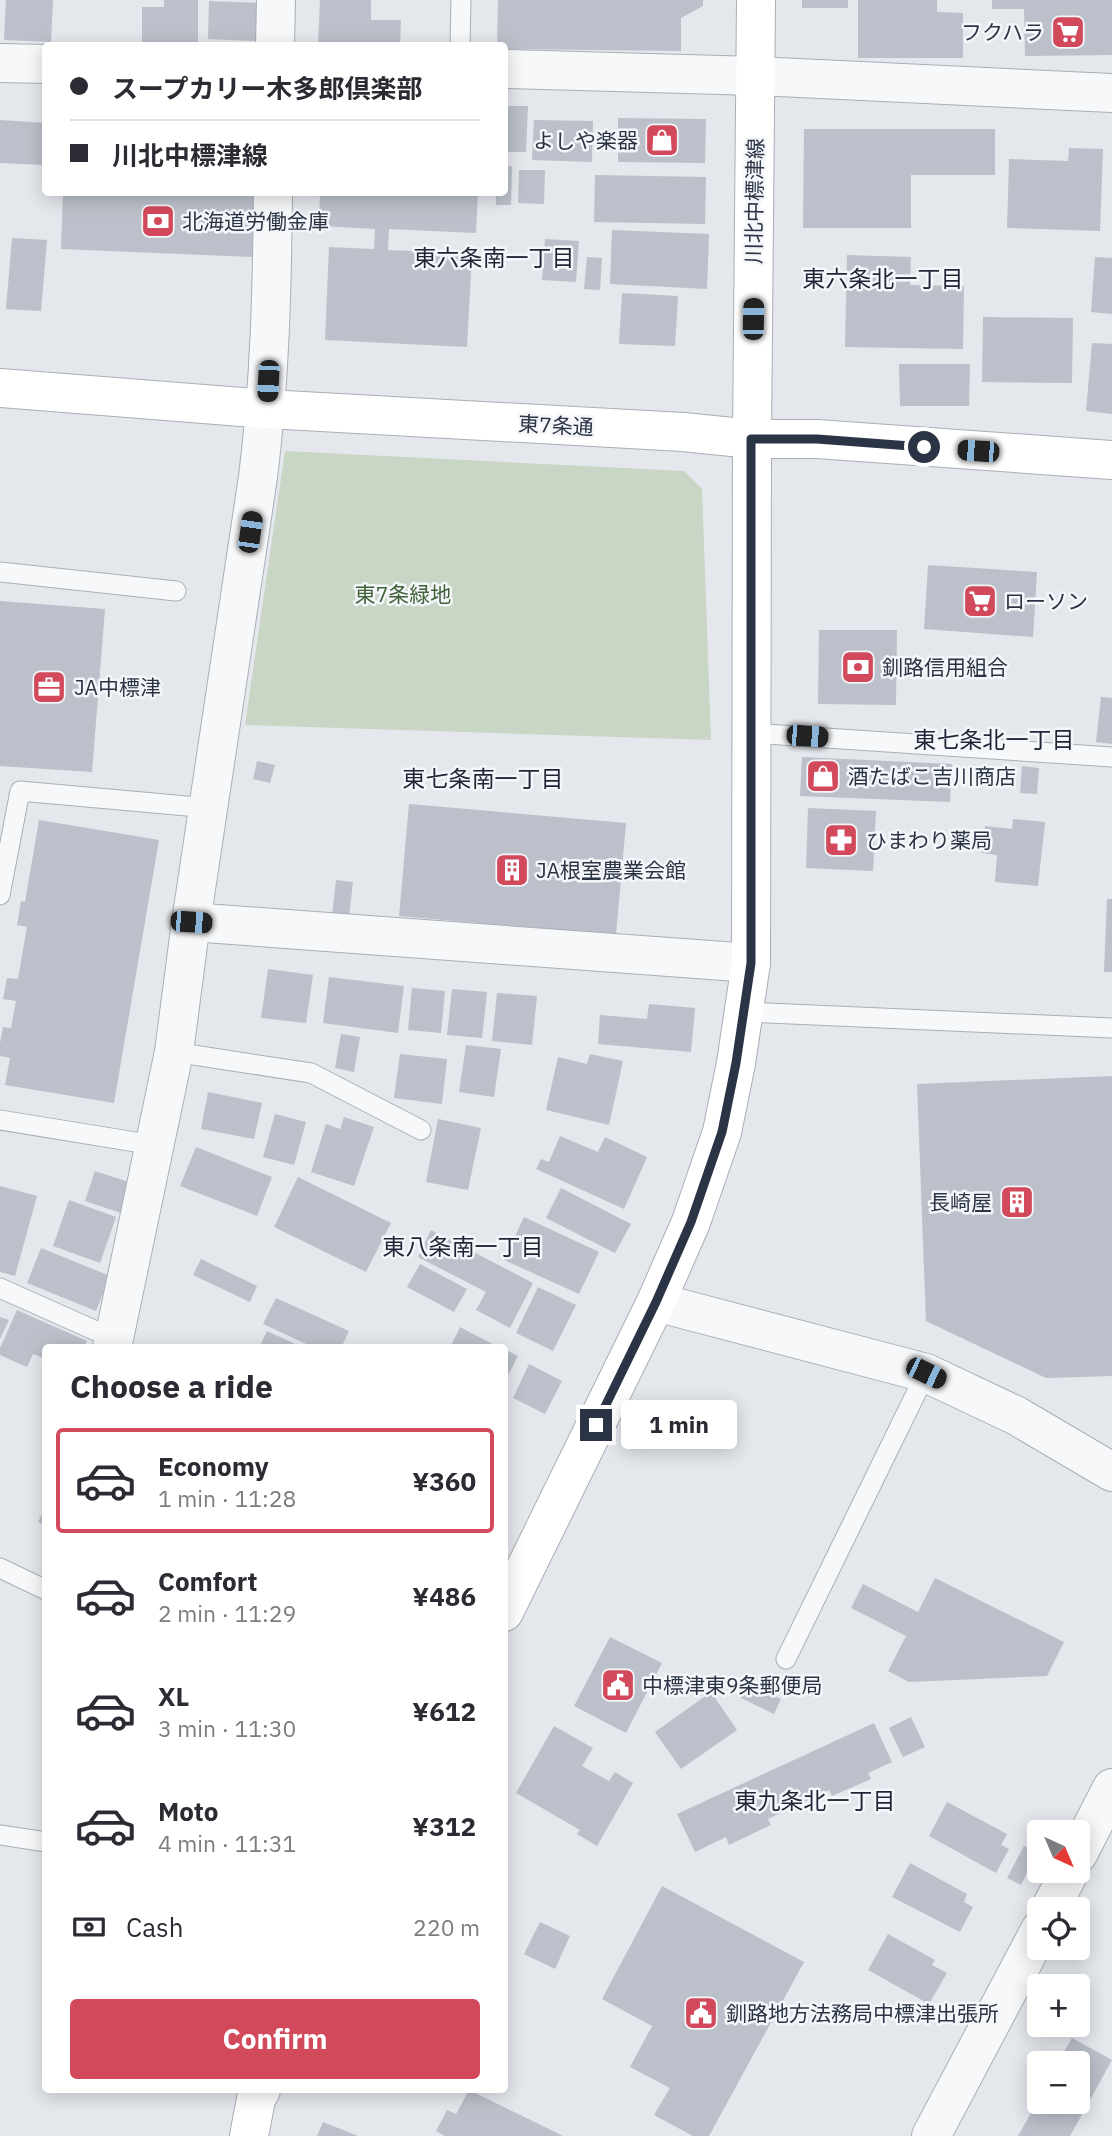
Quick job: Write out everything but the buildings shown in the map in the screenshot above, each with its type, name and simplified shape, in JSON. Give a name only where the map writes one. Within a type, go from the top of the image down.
[{"type":"main road","name":"川北中標津線","points":[[508,1604],[656,1302],[691,1222],[722,1132],[736,1063],[751,963],[751,439],[756,0]]},
{"type":"main road","name":"東7条通","points":[[0,388],[267,408],[682,432],[751,439],[817,439],[1112,460]]},
{"type":"main road","points":[[249,2136],[259,2093]]},
{"type":"street","points":[[275,42],[276,0]]},
{"type":"street","points":[[0,63],[42,64]]},
{"type":"street","points":[[508,69],[756,76],[1112,93]]},
{"type":"street","points":[[113,1343],[174,1052],[267,408],[273,196]]},
{"type":"street","points":[[191,922],[751,963]]},
{"type":"street","points":[[656,1302],[926,1373],[1017,1416],[1112,1472]]},
{"type":"street","points":[[1090,1831],[1112,1788]]},
{"type":"street","points":[[930,2136],[1027,1954]]},
{"type":"lane","points":[[460,42],[461,0]]},
{"type":"lane","points":[[0,572],[176,591]]},
{"type":"lane","points":[[751,733],[1112,757]]},
{"type":"lane","points":[[0,895],[20,791],[209,808]]},
{"type":"lane","points":[[743,1012],[1112,1028]]},
{"type":"lane","points":[[174,1052],[312,1073],[421,1130]]},
{"type":"lane","points":[[0,1120],[154,1145]]},
{"type":"lane","points":[[0,1288],[113,1343]]},
{"type":"lane","points":[[786,1659],[926,1373]]},
{"type":"lane","points":[[0,1568],[42,1588]]},
{"type":"lane","points":[[0,1835],[42,1841]]},
{"type":"green space","name":"東7条緑地","points":[[285,451],[684,471],[702,489],[711,740],[245,725]]},
{"type":"place","name":"フクハラ","points":[[1068,32]]},
{"type":"place","name":"よしや楽器","points":[[662,140]]},
{"type":"place","name":"北海道労働金庫","points":[[158,221]]},
{"type":"place","name":"ローソン","points":[[980,601]]},
{"type":"place","name":"釧路信用組合","points":[[858,667]]},
{"type":"place","name":"JA中標津","points":[[49,687]]},
{"type":"place","name":"酒たばこ吉川商店","points":[[823,776]]},
{"type":"place","name":"ひまわり薬局","points":[[841,840]]},
{"type":"place","name":"JA根室農業会館","points":[[512,870]]},
{"type":"place","name":"長崎屋","points":[[1017,1202]]},
{"type":"place","name":"中標津東9条郵便局","points":[[618,1685]]},
{"type":"place","name":"釧路地方法務局中標津出張所","points":[[701,2013]]},
{"type":"district","name":"東六条南一丁目","points":[[494,257]]},
{"type":"district","name":"東六条北一丁目","points":[[883,278]]},
{"type":"district","name":"東七条北一丁目","points":[[994,739]]},
{"type":"district","name":"東七条南一丁目","points":[[483,778]]},
{"type":"district","name":"東八条南一丁目","points":[[463,1246]]},
{"type":"district","name":"東九条北一丁目","points":[[815,1800]]},
{"type":"route","points":[[596,1425],[656,1302],[691,1222],[722,1132],[736,1063],[751,963],[751,439],[817,439],[924,447]]}]
